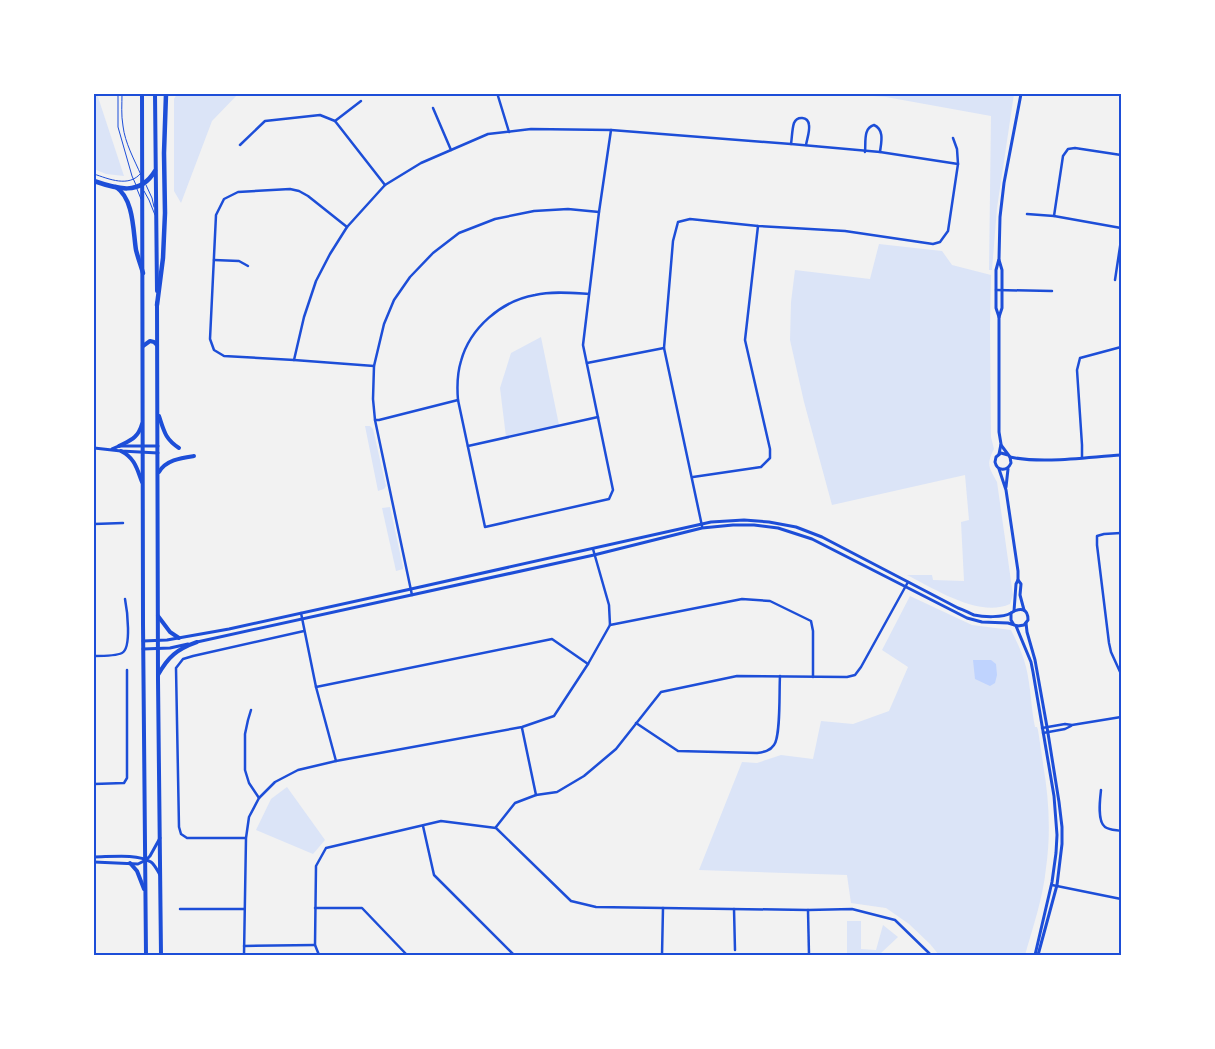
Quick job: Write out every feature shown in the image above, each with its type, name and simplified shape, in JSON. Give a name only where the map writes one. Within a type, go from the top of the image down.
[{"type":"highway","points":[[142,94],[142,174],[140,186],[143,273],[143,649],[146,955]]},
{"type":"highway","points":[[155,94],[161,955]]},
{"type":"highway","points":[[157,305],[163,258],[165,213],[164,153],[166,94]]},
{"type":"highway","points":[[94,181],[130,189],[140,186],[151,178],[155,171]]},
{"type":"highway","points":[[116,187],[122,191],[126,199],[132,220],[136,252],[143,273]]},
{"type":"highway","points":[[143,346],[150,341],[157,345]]},
{"type":"highway","points":[[158,411],[168,439],[179,448]]},
{"type":"highway","points":[[119,446],[137,436],[143,419]]},
{"type":"highway","points":[[121,451],[132,459],[136,465],[143,484]]},
{"type":"highway","points":[[158,474],[162,466],[168,462],[194,456]]},
{"type":"highway","points":[[158,616],[170,632],[179,638]]},
{"type":"highway","points":[[158,676],[166,662],[175,653],[183,647],[197,642]]},
{"type":"highway","points":[[130,863],[137,872],[146,894]]},
{"type":"main road","points":[[1021,94],[1004,183],[1000,217],[999,260],[996,270],[996,308],[999,317],[1000,444],[995,465],[999,469],[1006,490],[1018,571],[1011,620],[1031,662],[1057,824],[1052,885],[1037,955]]},
{"type":"main road","points":[[999,260],[1002,270],[1002,308],[999,317]]},
{"type":"main road","points":[[1000,444],[1009,456],[1011,463]]},
{"type":"main road","points":[[111,449],[119,446],[158,446]]},
{"type":"main road","points":[[94,448],[158,453]]},
{"type":"main road","points":[[999,454],[1004,453],[1022,460]]},
{"type":"main road","points":[[1006,490],[1008,468],[1011,463],[1022,460],[1121,455]]},
{"type":"main road","points":[[999,469],[1008,468]]},
{"type":"main road","points":[[143,641],[179,638],[721,521],[754,520],[796,527],[822,537],[975,615],[1000,617],[1007,616],[1020,609],[1024,610]]},
{"type":"main road","points":[[143,649],[170,648],[594,554],[702,528],[754,525],[778,528],[812,539],[966,618],[982,622],[1021,626],[1026,623]]},
{"type":"main road","points":[[1018,580],[1021,584],[1020,595],[1024,610],[1028,617],[1026,623],[1027,632],[1035,660],[1048,732],[1062,827],[1057,885],[1037,955]]},
{"type":"main road","points":[[94,862],[138,864],[146,860],[154,850],[160,837]]},
{"type":"main road","points":[[94,857],[136,857],[152,862],[161,876]]},
{"type":"street","points":[[498,96],[510,132]]},
{"type":"street","points":[[335,121],[361,101]]},
{"type":"street","points":[[433,108],[451,150]]},
{"type":"street","points":[[240,145],[265,121],[320,115],[335,121],[385,185]]},
{"type":"street","points":[[791,144],[794,123],[797,119],[802,118],[807,120],[809,124],[806,146]]},
{"type":"street","points":[[865,152],[866,131],[874,125],[879,127],[882,132],[880,152]]},
{"type":"street","points":[[294,360],[304,317],[316,282],[330,254],[347,227],[385,185],[421,163],[488,134],[531,129],[611,130],[880,152],[958,164]]},
{"type":"street","points":[[589,294],[534,295],[504,305],[484,322],[470,340],[461,361],[457,387],[458,400],[486,527],[609,499],[612,490],[583,344],[611,130]]},
{"type":"street","points":[[702,528],[664,348],[673,241],[678,222],[690,219],[758,226],[845,231],[933,244],[940,242],[948,230],[958,164],[958,149],[953,138]]},
{"type":"street","points":[[1054,216],[1063,156],[1068,149],[1075,148],[1121,155]]},
{"type":"street","points":[[347,227],[299,191],[290,189],[238,192],[224,199],[216,215],[210,339],[214,350],[224,356],[374,366]]},
{"type":"street","points":[[412,595],[375,420],[373,398],[374,366],[384,324],[394,300],[410,278],[433,253],[459,234],[496,219],[534,210],[568,209],[599,212]]},
{"type":"street","points":[[1026,214],[1054,216],[1121,228]]},
{"type":"street","points":[[692,477],[762,467],[770,458],[770,449],[745,340],[758,226]]},
{"type":"street","points":[[1115,280],[1121,240]]},
{"type":"street","points":[[214,260],[238,261],[248,266]]},
{"type":"street","points":[[996,290],[1052,292]]},
{"type":"street","points":[[1082,457],[1077,370],[1080,358],[1121,347]]},
{"type":"street","points":[[587,363],[664,348]]},
{"type":"street","points":[[375,420],[458,400]]},
{"type":"street","points":[[467,446],[598,417]]},
{"type":"street","points":[[94,524],[122,523]]},
{"type":"street","points":[[1121,533],[1097,536],[1097,545],[1109,643],[1121,674]]},
{"type":"street","points":[[244,955],[246,838],[249,817],[258,798],[275,782],[298,770],[336,761],[522,727],[554,716],[588,664],[610,625],[610,605],[593,549]]},
{"type":"street","points":[[496,828],[515,803],[536,795],[557,792],[584,776],[616,749],[661,692],[737,676],[848,677],[855,675],[908,582]]},
{"type":"street","points":[[94,656],[120,654],[125,650],[127,646],[128,625],[125,599]]},
{"type":"street","points":[[610,625],[742,599],[770,601],[811,621],[813,631],[813,677]]},
{"type":"street","points":[[301,612],[316,688],[336,761]]},
{"type":"street","points":[[246,838],[187,838],[181,834],[179,827],[176,668],[183,659],[193,656],[304,631]]},
{"type":"street","points":[[316,688],[552,639],[588,664]]},
{"type":"street","points":[[94,784],[124,783],[127,778],[128,670]]},
{"type":"street","points":[[636,723],[678,751],[757,753],[767,751],[776,744],[778,734],[780,676]]},
{"type":"street","points":[[251,710],[246,734],[245,770],[249,783],[258,798]]},
{"type":"street","points":[[1043,733],[1072,725],[1121,717]]},
{"type":"street","points":[[1042,728],[1065,724],[1072,725]]},
{"type":"street","points":[[522,727],[536,795]]},
{"type":"street","points":[[1101,790],[1101,822],[1104,826],[1121,831]]},
{"type":"street","points":[[319,955],[315,945],[316,866],[326,848],[441,821],[496,828],[571,901],[596,907],[852,909],[894,920],[931,955]]},
{"type":"street","points":[[423,826],[434,875],[514,955]]},
{"type":"street","points":[[1052,885],[1121,899]]},
{"type":"street","points":[[315,908],[362,908],[407,955]]},
{"type":"street","points":[[662,955],[663,908]]},
{"type":"street","points":[[180,909],[244,909]]},
{"type":"street","points":[[734,909],[735,950]]},
{"type":"street","points":[[808,910],[809,955]]},
{"type":"street","points":[[244,946],[315,945]]},
{"type":"lane","points":[[118,94],[118,127],[134,180],[152,198],[156,221]]},
{"type":"lane","points":[[122,94],[125,136],[130,151],[142,174],[129,182]]},
{"type":"lane","points":[[94,174],[140,186],[149,200],[156,221]]},
{"type":"shaded area","points":[[94,94],[97,94],[124,176],[106,174],[94,169]]},
{"type":"shaded area","points":[[177,94],[238,94],[212,121],[181,203],[174,191],[174,99]]},
{"type":"shaded area","points":[[845,94],[1014,94],[997,208],[992,270],[989,270],[991,116],[886,97]]},
{"type":"shaded area","points":[[879,244],[942,251],[952,265],[991,275],[991,437],[994,449],[989,463],[997,482],[1013,595],[1010,604],[998,607],[971,605],[907,575],[932,575],[933,580],[964,581],[961,522],[969,520],[965,475],[832,505],[804,402],[790,340],[791,302],[795,270],[870,279]]},
{"type":"shaded area","points":[[541,337],[559,425],[506,437],[500,388],[511,353]]},
{"type":"shaded area","points":[[365,426],[370,426],[373,429],[386,486],[378,491]]},
{"type":"shaded area","points":[[390,507],[403,567],[403,569],[396,571],[382,508]]},
{"type":"shaded area","points":[[910,596],[972,625],[1011,630],[1023,657],[1043,763],[1047,790],[1049,829],[1048,855],[1043,890],[1025,955],[939,955],[909,924],[886,908],[851,903],[847,875],[699,870],[742,762],[757,763],[781,755],[813,759],[821,721],[853,724],[889,711],[908,667],[882,650]]},
{"type":"shaded area","points":[[287,787],[325,840],[313,854],[256,830],[271,799]]},
{"type":"shaded area","points":[[847,921],[861,921],[861,949],[876,950],[883,925],[898,937],[881,953],[883,955],[847,955]]},
{"type":"water","points":[[973,660],[991,660],[996,664],[997,675],[995,683],[990,686],[975,679]]}]
